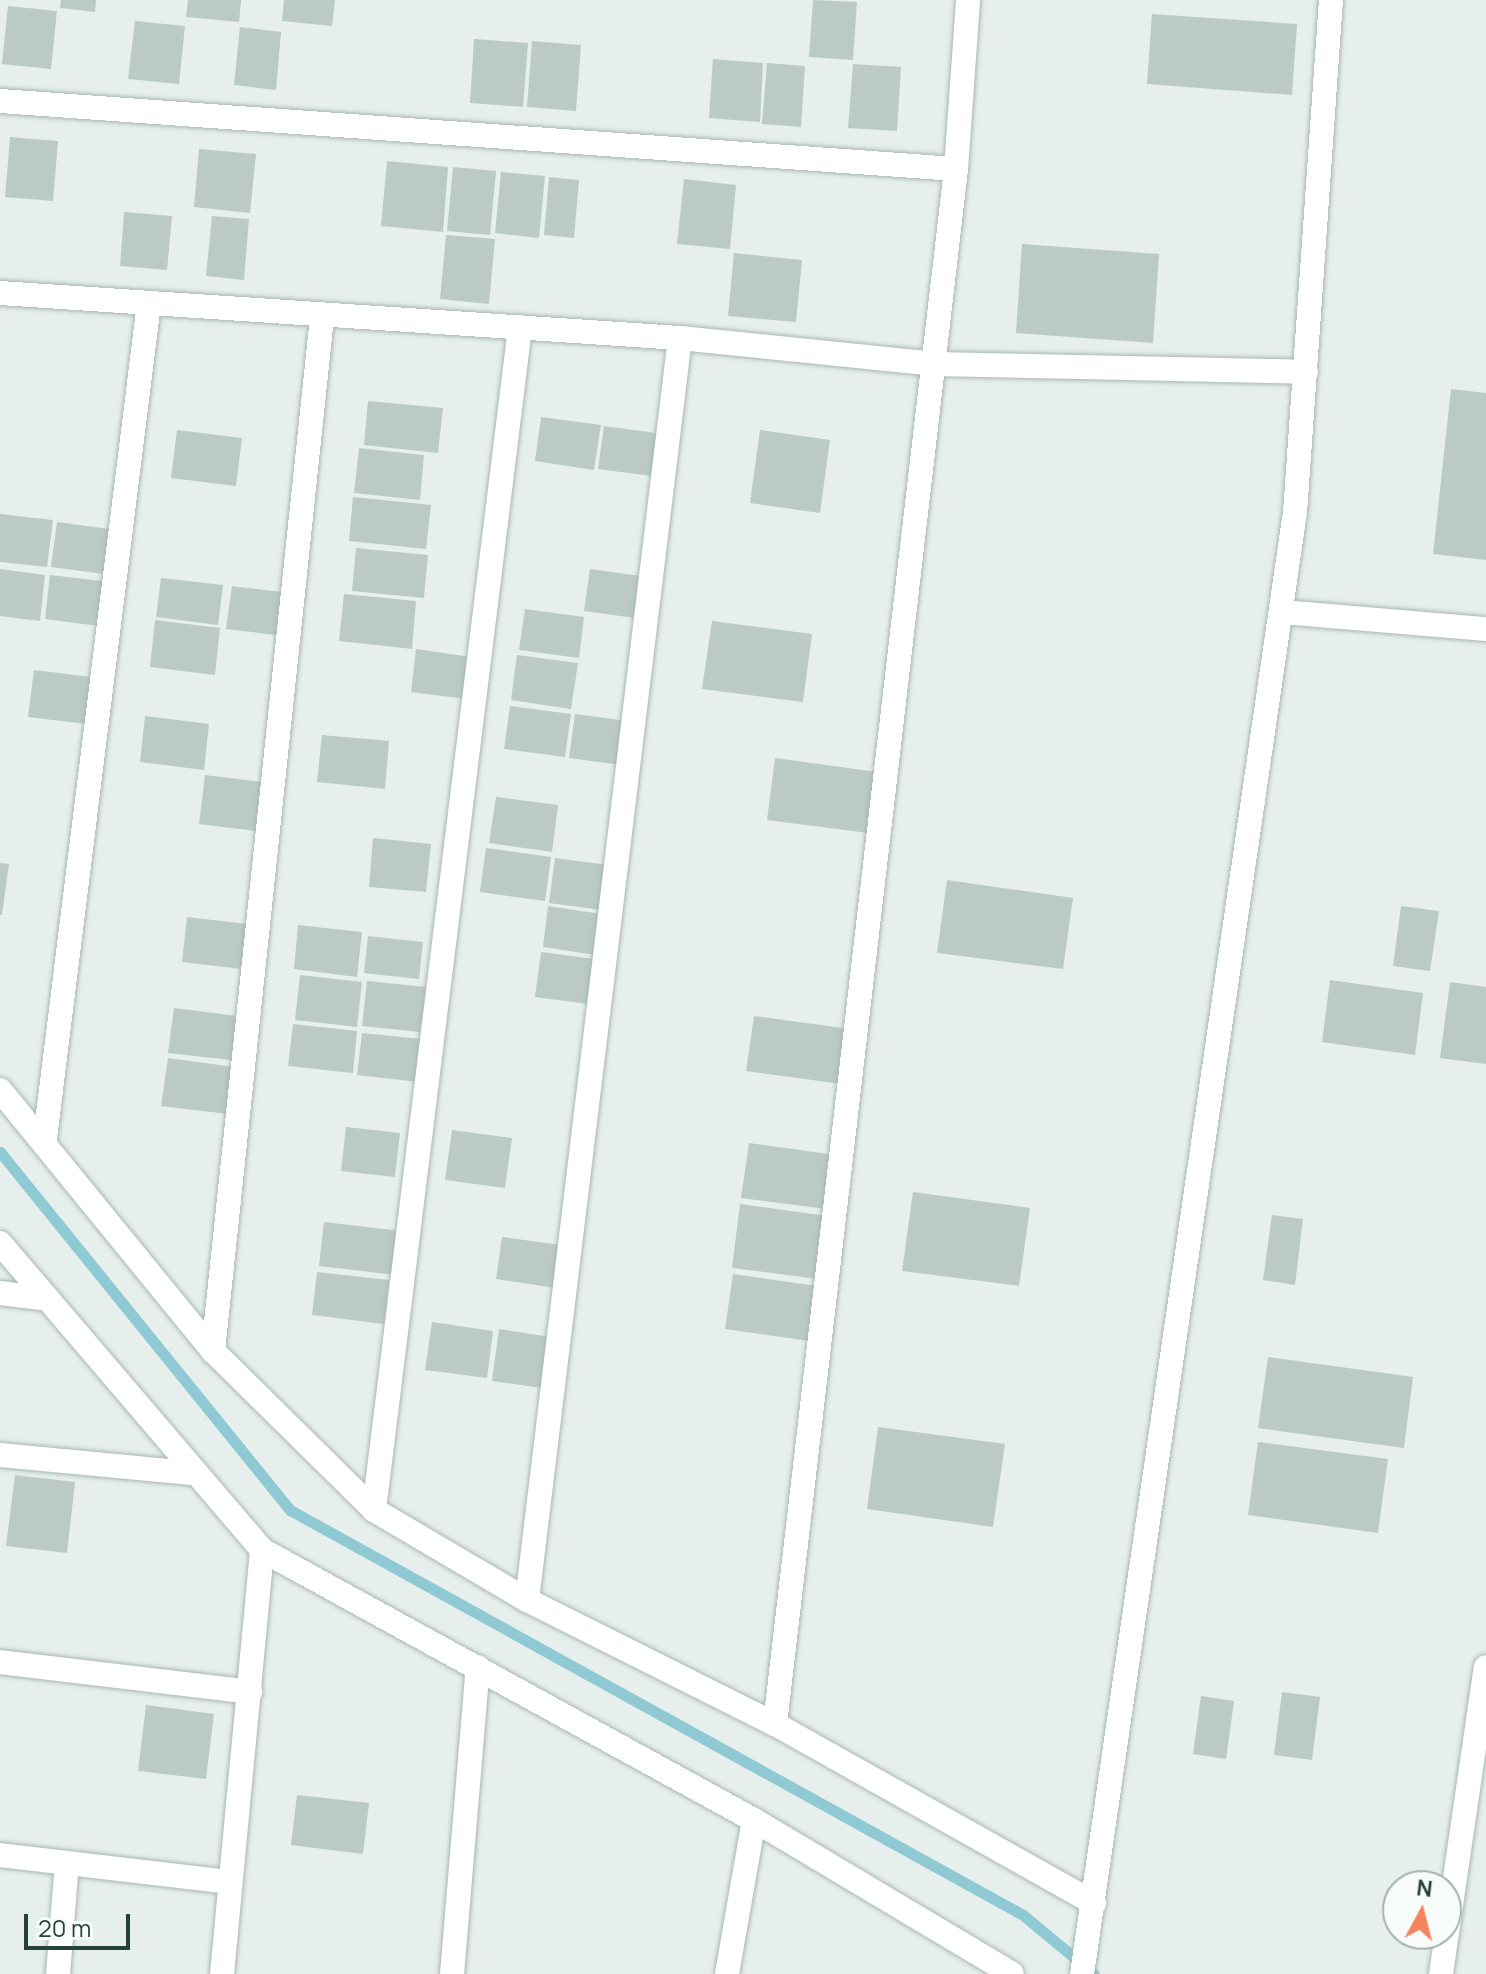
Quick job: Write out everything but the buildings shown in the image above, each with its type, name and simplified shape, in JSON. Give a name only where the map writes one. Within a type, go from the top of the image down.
[{"type":"street","points":[[775,1724],[956,169],[968,0]]},
{"type":"street","points":[[1082,1974],[1282,612],[1306,372],[1331,0]]},
{"type":"street","points":[[0,101],[956,169]]},
{"type":"street","points":[[0,293],[322,317],[680,338],[934,364],[1306,372]]},
{"type":"street","points":[[45,1138],[149,303]]},
{"type":"street","points":[[213,1351],[322,317]]},
{"type":"street","points":[[374,1510],[520,327]]},
{"type":"street","points":[[527,1600],[680,338]]},
{"type":"street","points":[[1282,612],[1486,629]]},
{"type":"street","points":[[0,1090],[45,1138],[213,1351],[374,1510],[527,1600],[775,1724],[1094,1903]]},
{"type":"street","points":[[0,1243],[189,1473],[262,1550],[754,1820],[1012,1974]]},
{"type":"street","points":[[0,1293],[48,1299]]},
{"type":"street","points":[[0,1455],[189,1473]]},
{"type":"street","points":[[222,1974],[262,1550]]},
{"type":"street","points":[[0,1662],[250,1692]]},
{"type":"street","points":[[452,1974],[478,1667]]},
{"type":"street","points":[[1441,1974],[1486,1667]]},
{"type":"street","points":[[727,1974],[754,1820]]},
{"type":"street","points":[[0,1855],[229,1882]]},
{"type":"street","points":[[58,1974],[67,1863]]},
{"type":"waterway","points":[[0,1152],[290,1510],[1023,1915],[1094,1974]]}]
